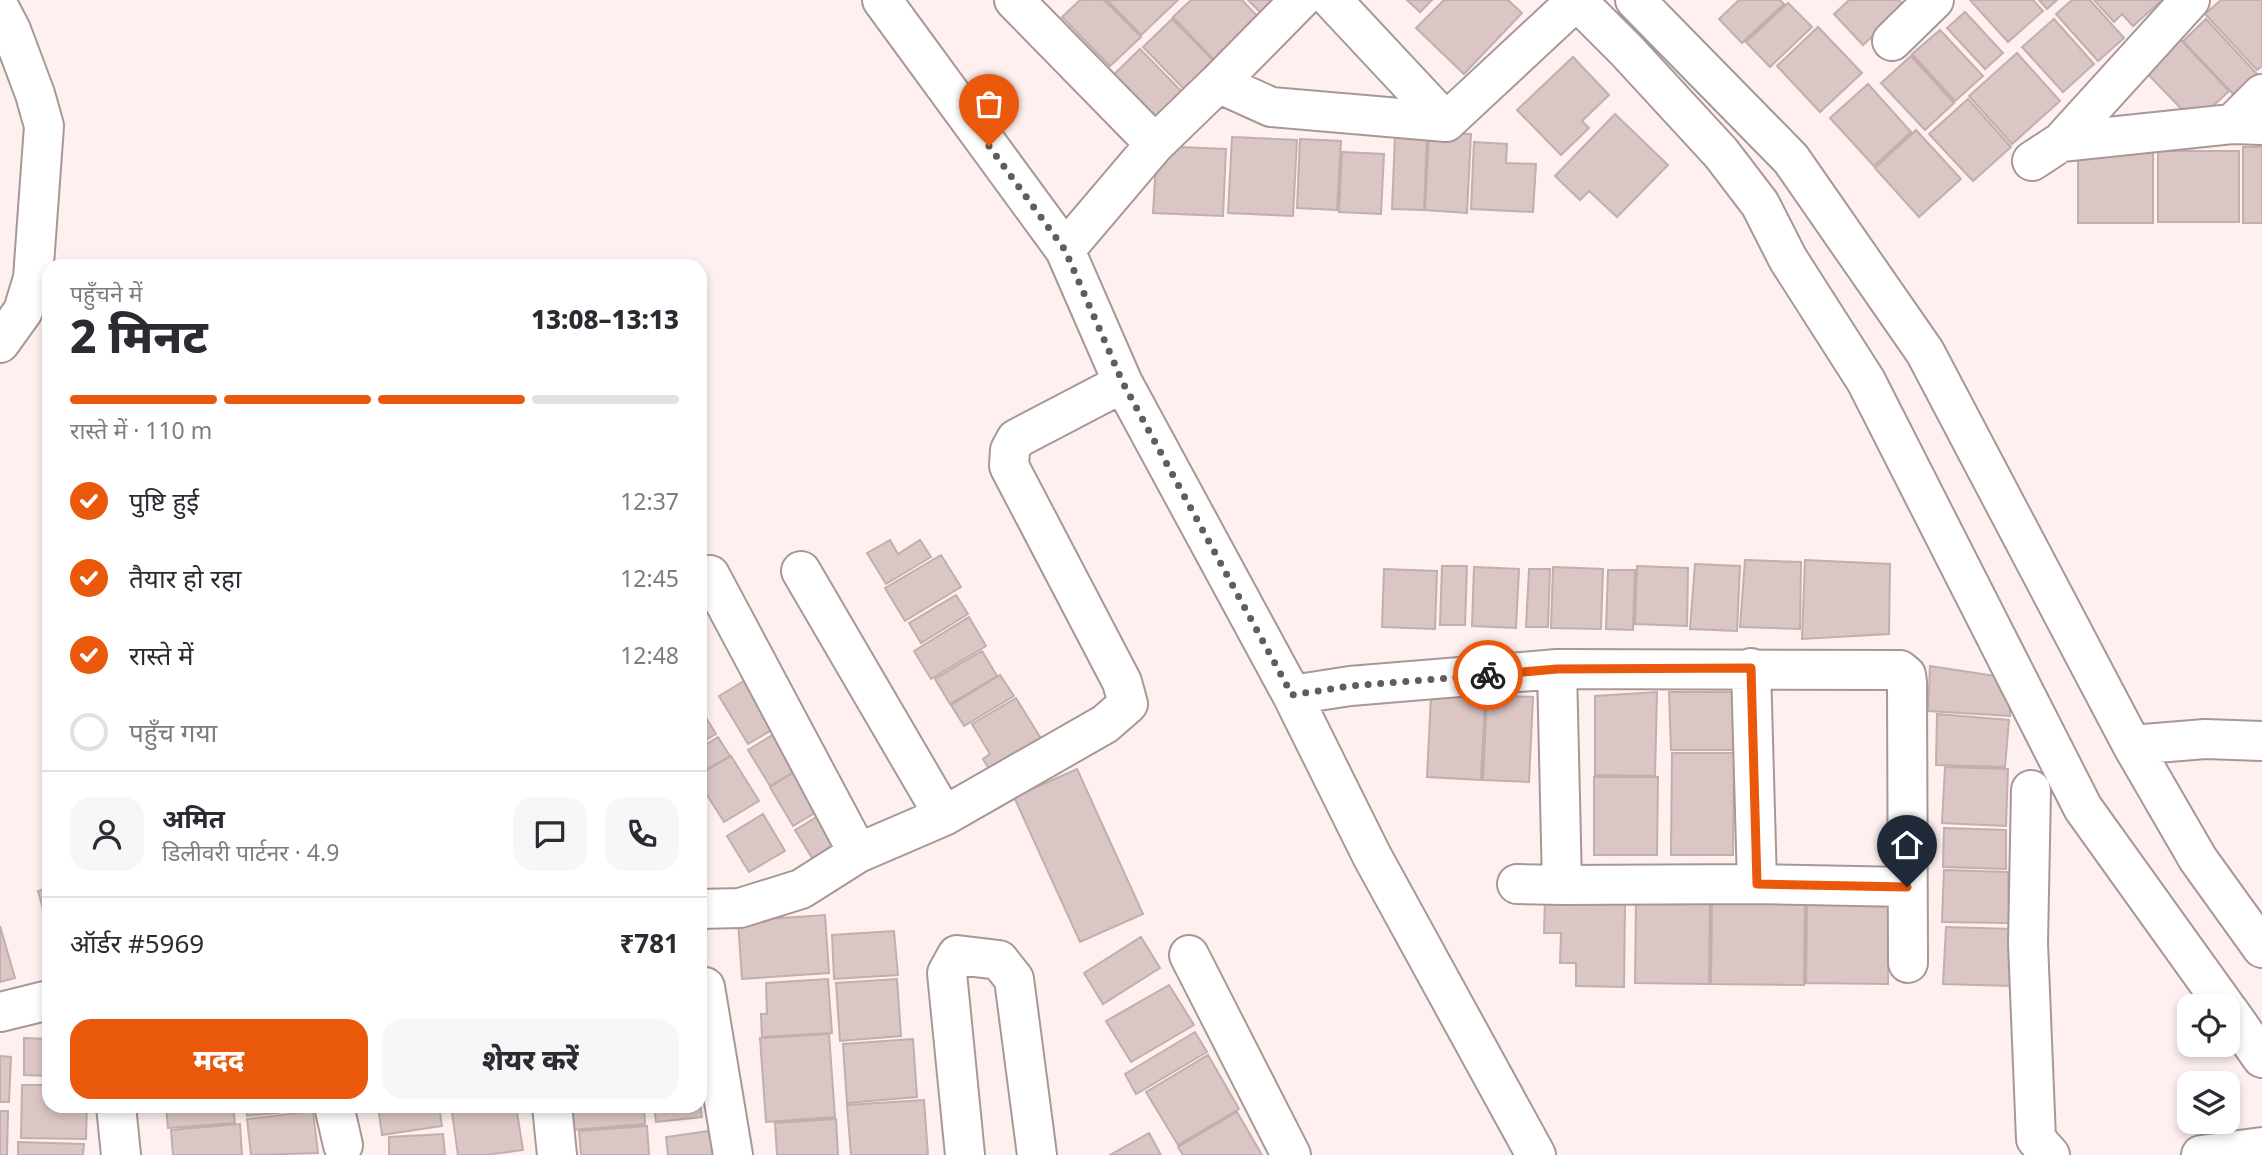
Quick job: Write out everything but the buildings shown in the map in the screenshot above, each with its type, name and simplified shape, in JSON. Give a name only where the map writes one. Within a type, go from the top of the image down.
[{"type":"street","points":[[882,0],[1065,250],[1123,383],[1292,695],[1372,856],[1536,1155]]},
{"type":"street","points":[[1065,250],[1155,144],[1300,0]]},
{"type":"street","points":[[1332,0],[1446,122]]},
{"type":"street","points":[[1635,0],[1791,159],[1925,352],[2132,745],[2198,859],[2262,948]]},
{"type":"street","points":[[2190,0],[2047,152],[2247,125],[2262,94]]},
{"type":"street","points":[[1892,41],[1923,4]]},
{"type":"street","points":[[1446,122],[1561,5],[1628,51],[1721,153],[1760,204],[1788,259],[1866,381],[2083,808],[2216,994]]},
{"type":"street","points":[[1036,7],[1155,144]]},
{"type":"street","points":[[0,9],[11,30],[35,94],[44,127],[33,278],[23,311],[0,343]]},
{"type":"street","points":[[1217,83],[1271,107],[1446,122]]},
{"type":"street","points":[[707,909],[740,908],[802,888],[858,852],[944,816],[1105,724],[1128,704],[1122,682],[1009,466],[1010,450],[1016,439],[1123,383]]},
{"type":"street","points":[[801,570],[944,816]]},
{"type":"street","points":[[710,575],[858,852]]},
{"type":"street","points":[[1751,668],[1757,884]]},
{"type":"street","points":[[1292,695],[1350,686],[1557,669],[1900,670],[1906,675],[1908,963]]},
{"type":"street","points":[[1557,669],[1562,885]]},
{"type":"street","points":[[2132,745],[2204,739],[2262,741]]},
{"type":"street","points":[[2031,790],[2028,943],[2035,1126],[2036,1139],[2050,1155]]},
{"type":"street","points":[[1517,884],[1907,887]]},
{"type":"street","points":[[965,1155],[947,973],[957,955],[999,960],[1014,979],[1037,1155]]},
{"type":"street","points":[[1189,955],[1291,1155]]},
{"type":"street","points":[[707,999],[733,1155]]},
{"type":"street","points":[[0,1012],[42,1002]]},
{"type":"street","points":[[2240,1027],[2262,1058]]},
{"type":"street","points":[[117,1113],[121,1155]]},
{"type":"street","points":[[336,1113],[343,1145]]},
{"type":"street","points":[[553,1113],[557,1155]]},
{"type":"street","points":[[2201,1155],[2262,1147]]},
{"type":"way so far","points":[[989,146],[1065,250],[1123,383],[1292,695],[1350,686],[1488,675]]},
{"type":"route","points":[[1488,675],[1557,669],[1751,668],[1757,884],[1907,887]]}]
